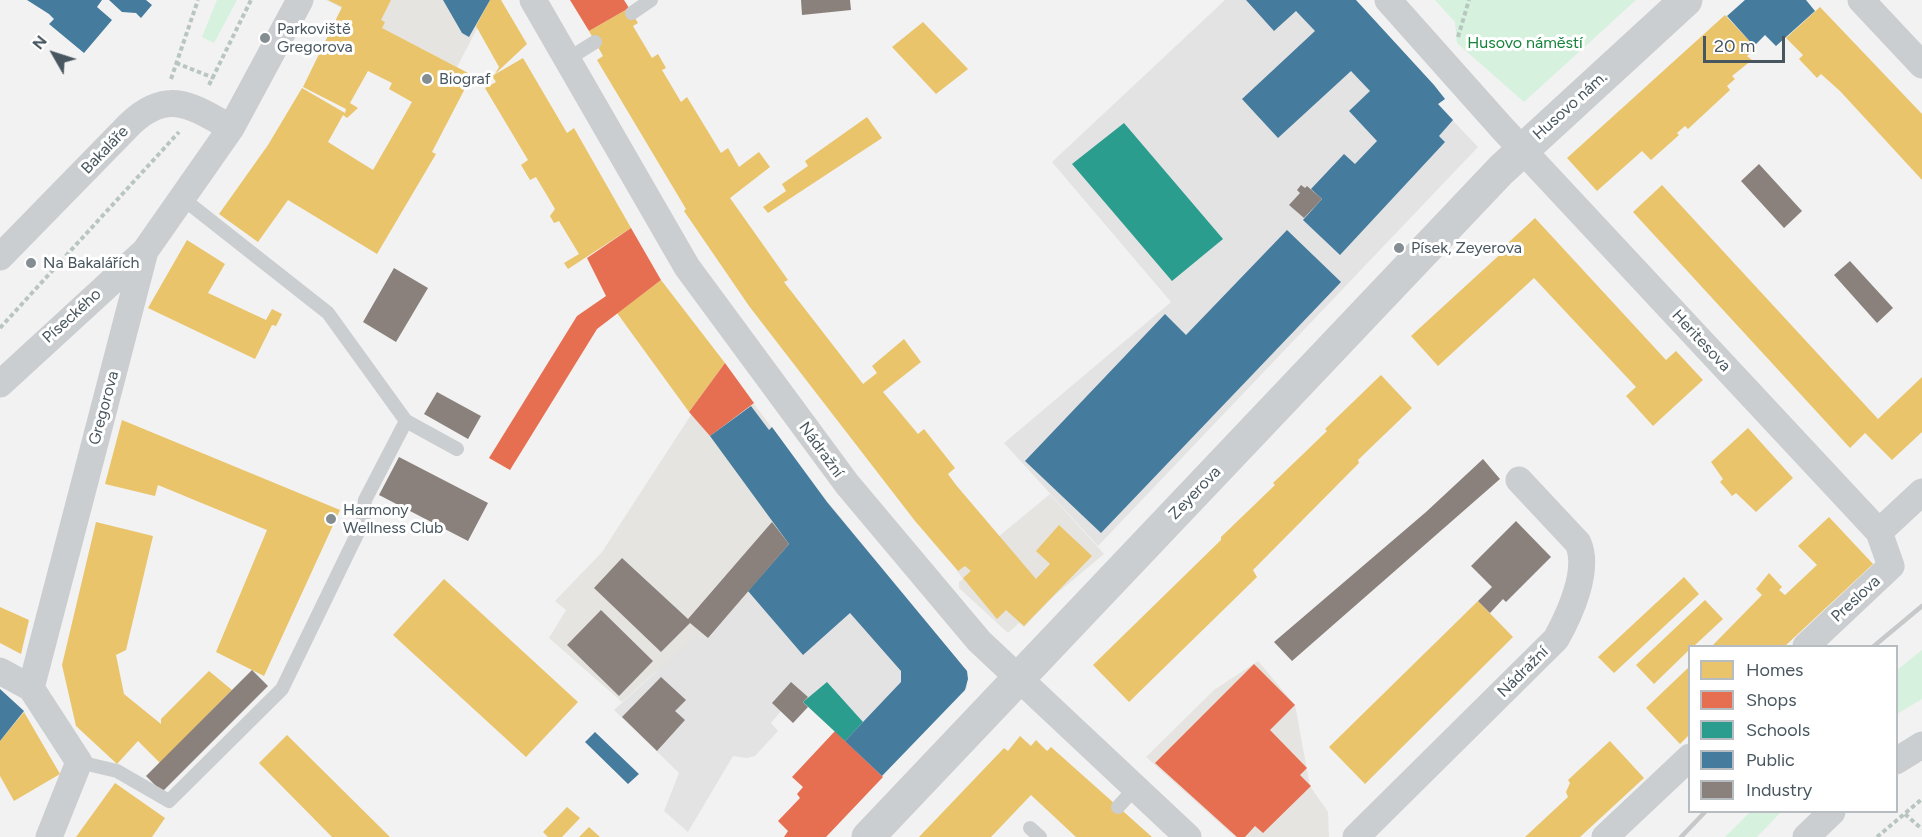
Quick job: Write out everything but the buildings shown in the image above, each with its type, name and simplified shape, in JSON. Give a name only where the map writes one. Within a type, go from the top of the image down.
[{"type":"street","name":"Gregorova","points":[[31,688],[145,250],[231,128],[300,0]]},
{"type":"street","name":"Nádražní","points":[[534,0],[687,267],[847,484],[979,641],[1018,680],[1126,798],[1188,837]]},
{"type":"street","name":"Husovo nám.","points":[[1388,0],[1522,149],[1686,0]]},
{"type":"street","points":[[1861,0],[1922,65]]},
{"type":"street","points":[[164,103],[195,108],[231,128]]},
{"type":"street","name":"Bakaláře","points":[[0,257],[135,119],[151,107],[164,103]]},
{"type":"street","name":"Heritesova","points":[[1522,149],[1879,532]]},
{"type":"street","name":"Zeyerova","points":[[868,837],[1522,149]]},
{"type":"street","name":"Píseckého","points":[[0,384],[145,250]]},
{"type":"street","name":"Nádražní","points":[[1356,837],[1556,639],[1572,611],[1583,555],[1578,543],[1519,480]]},
{"type":"street","points":[[1879,532],[1922,492]]},
{"type":"street","name":"Preslova","points":[[1807,645],[1891,566],[1879,532]]},
{"type":"street","points":[[0,671],[31,688],[79,762],[49,837]]},
{"type":"street","points":[[1898,760],[1922,745]]},
{"type":"street","points":[[1605,837],[1688,758]]},
{"type":"street","points":[[1806,837],[1831,813]]},
{"type":"lane","points":[[632,13],[651,0]]},
{"type":"lane","points":[[568,59],[595,42]]},
{"type":"lane","points":[[182,198],[328,313],[406,421],[457,449]]},
{"type":"lane","points":[[79,762],[117,771],[169,801],[282,689],[363,522],[365,500],[406,421]]},
{"type":"path","points":[[164,103],[198,0]]},
{"type":"path","points":[[0,328],[178,134],[214,78],[251,0]]},
{"type":"path","points":[[1443,60],[1458,36],[1469,0]]},
{"type":"path","points":[[176,63],[214,78]]},
{"type":"path","points":[[1877,837],[1922,799]]},
{"type":"path","points":[[1905,814],[1922,829]]},
{"type":"shaded area","points":[[326,0],[492,0],[457,67]]},
{"type":"shaded area","points":[[1225,0],[1354,0],[1445,98],[1438,105],[1478,147],[1098,546],[1004,443],[1171,302],[1052,162]]},
{"type":"shaded area","points":[[724,364],[827,501],[707,639],[653,674],[622,702],[549,638],[566,610],[555,601],[602,552]]},
{"type":"shaded area","points":[[1050,494],[1104,554],[1055,595],[1024,627],[1019,623],[1008,633],[959,588],[959,582],[963,579],[957,571]]},
{"type":"shaded area","points":[[827,501],[966,670],[967,687],[882,775],[808,707],[781,711],[771,723],[778,731],[755,756],[747,758],[733,756],[688,832],[664,811],[679,773],[614,710],[696,636],[707,639]]},
{"type":"shaded area","points":[[1258,661],[1295,705],[1310,786],[1328,812],[1329,837],[1235,837],[1146,757],[1214,690]]},
{"type":"green space","points":[[217,0],[237,0],[214,43],[202,37]]},
{"type":"green space","name":"Husovo náměstí","points":[[1435,0],[1636,0],[1524,102],[1457,43],[1455,22]]},
{"type":"green space","points":[[1922,650],[1922,699],[1898,713],[1898,669]]},
{"type":"green space","points":[[1749,813],[1780,813],[1757,837],[1725,837]]},
{"type":"railway","points":[[1875,645],[1922,606]]},
{"type":"railway","points":[[1681,837],[1704,813]]},
{"type":"place","name":"Parkoviště Gregorova","points":[[265,38]]},
{"type":"place","name":"Biograf","points":[[427,79]]},
{"type":"place","name":"Písek, Zeyerova","points":[[1399,248]]},
{"type":"place","name":"Na Bakalářích","points":[[31,263]]},
{"type":"place","name":"Harmony Wellness Club","points":[[331,519]]}]
